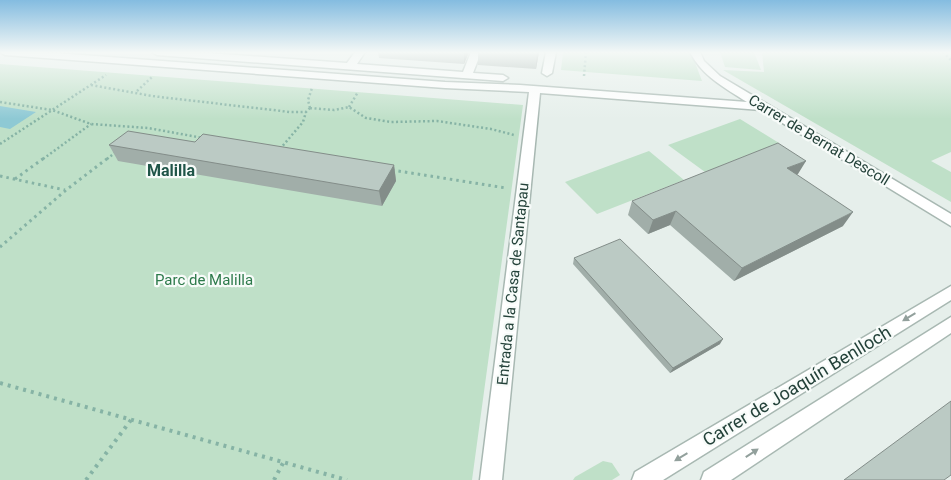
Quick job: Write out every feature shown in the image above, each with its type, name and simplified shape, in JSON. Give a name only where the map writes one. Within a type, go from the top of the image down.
[{"type":"street","points":[[308,74],[732,103],[763,107]]},
{"type":"street","points":[[459,74],[746,96]]},
{"type":"street","name":"Carrer de Bernat Descoll","points":[[713,74],[763,107],[951,220]]},
{"type":"street","name":"Entrada a la Casa de Santapau","points":[[492,480],[535,89]]},
{"type":"street","points":[[732,103],[741,102],[746,96]]},
{"type":"street","name":"Carrer de Joaquín Benlloch","points":[[643,480],[951,292]]},
{"type":"street","name":"Carrer de Joaquín Benlloch","points":[[712,480],[951,324]]},
{"type":"path","points":[[0,144],[106,74]]},
{"type":"path","points":[[136,92],[154,75]]},
{"type":"path","points":[[91,85],[152,96],[290,112],[306,112]]},
{"type":"path","points":[[310,108],[308,100],[312,87]]},
{"type":"path","points":[[349,107],[358,91]]},
{"type":"path","points":[[0,102],[52,110],[91,124],[148,128],[204,138]]},
{"type":"path","points":[[288,153],[278,151],[304,122],[306,112],[310,108],[334,110],[349,107],[366,118],[391,122],[437,121],[455,123],[491,129],[529,139]]},
{"type":"path","points":[[15,179],[91,124]]},
{"type":"path","points":[[141,134],[148,128]]},
{"type":"path","points":[[0,248],[66,190],[118,151]]},
{"type":"path","points":[[386,169],[524,191]]},
{"type":"path","points":[[0,176],[66,190]]},
{"type":"path","points":[[0,383],[347,480]]},
{"type":"path","points":[[86,480],[131,420]]},
{"type":"path","points":[[274,480],[283,463]]},
{"type":"green space","name":"Parc de Malilla","points":[[0,74],[133,74],[523,105],[472,480],[0,480]]},
{"type":"green space","points":[[617,74],[699,74],[702,81]]},
{"type":"green space","points":[[731,74],[951,74],[951,152],[931,161],[951,172],[951,202]]},
{"type":"green space","points":[[740,119],[779,143],[705,172],[668,145]]},
{"type":"green space","points":[[649,151],[684,180],[597,214],[565,182]]},
{"type":"green space","points":[[603,461],[612,463],[620,475],[612,480],[573,480],[575,477]]},
{"type":"water","points":[[0,106],[36,112],[10,129],[0,127]]},
{"type":"building","points":[[128,131],[195,142],[203,134],[394,165],[379,191],[109,145]]},
{"type":"building","points":[[778,143],[806,161],[787,168],[853,212],[742,268],[676,211],[653,220],[632,201]]},
{"type":"building","points":[[620,239],[723,339],[673,368],[574,258]]},
{"type":"building","points":[[951,401],[951,475],[944,480],[844,480]]},
{"type":"district","name":"Malilla","points":[[171,170]]}]
